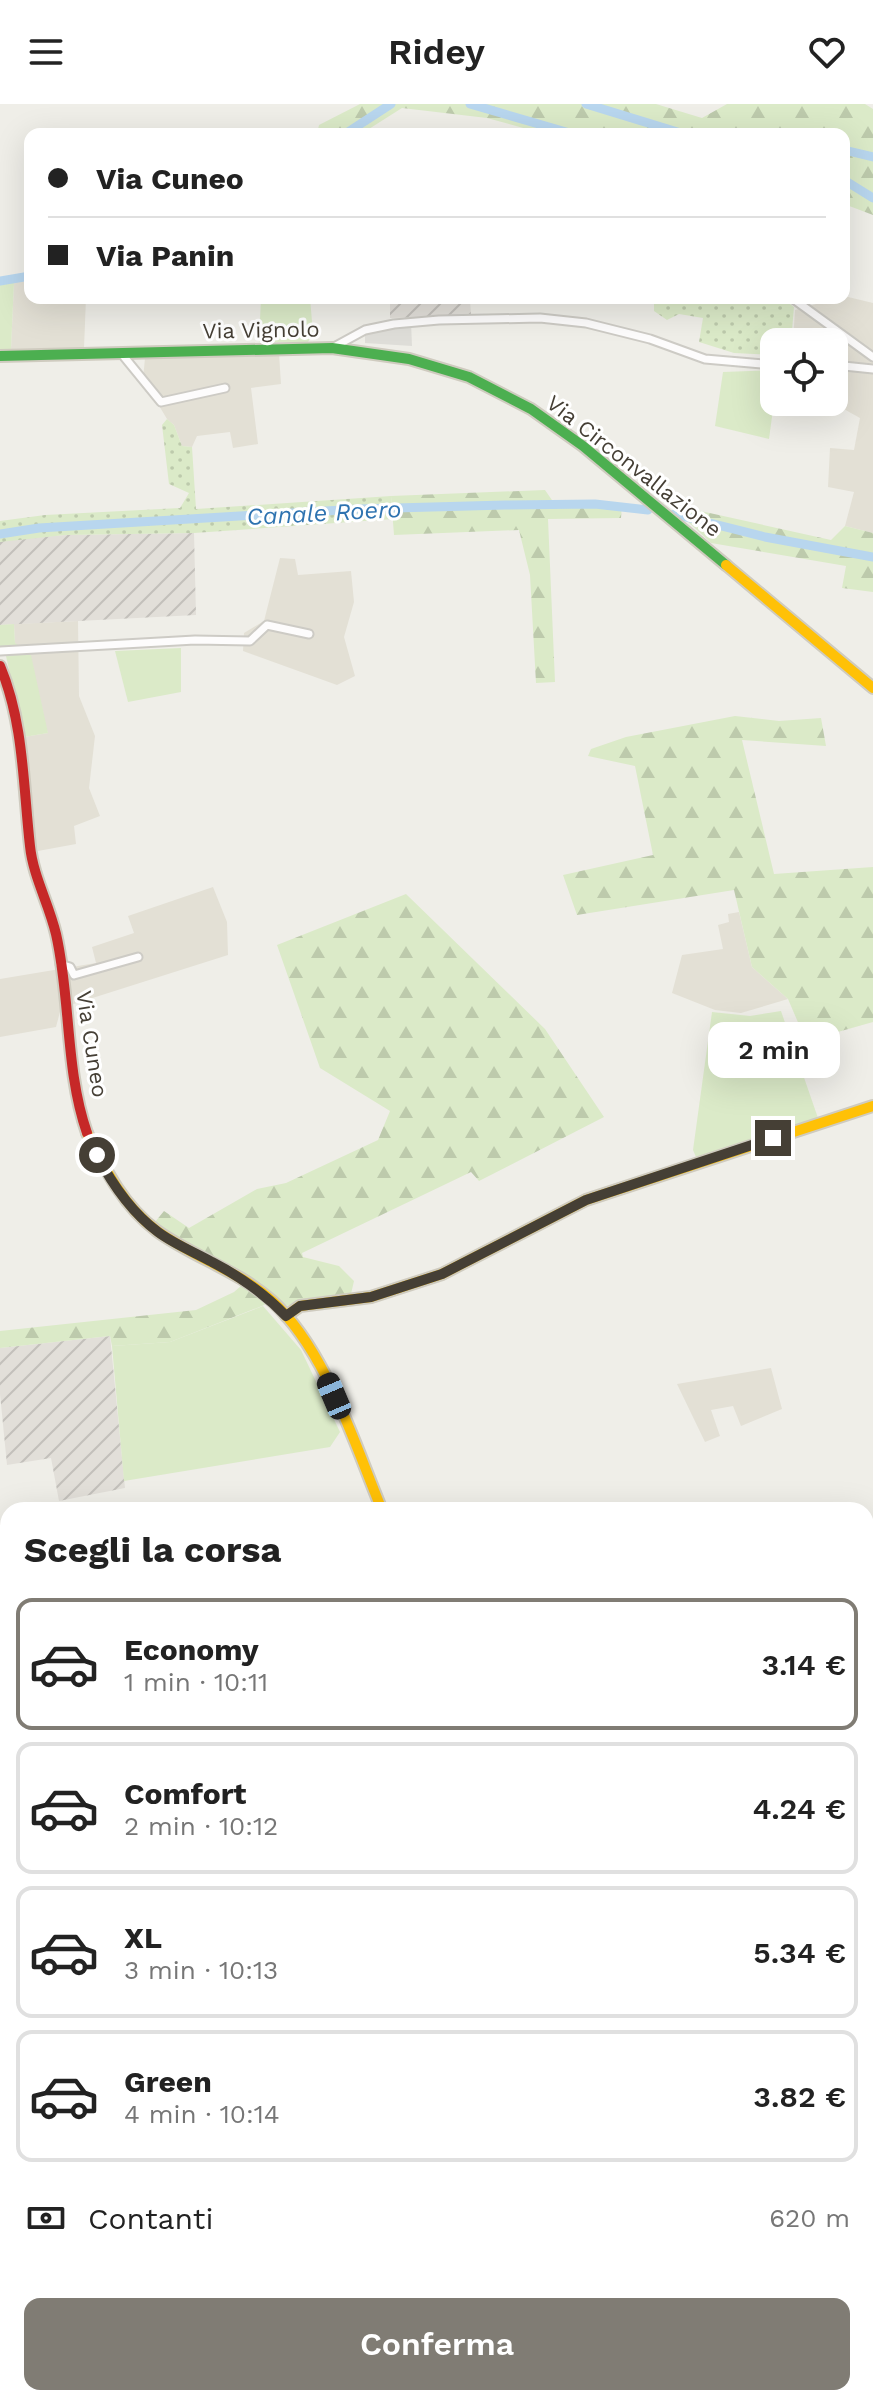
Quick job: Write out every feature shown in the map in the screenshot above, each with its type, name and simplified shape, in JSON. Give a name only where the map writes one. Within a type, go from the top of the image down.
[{"type":"street","points":[[800,304],[873,357]]},
{"type":"street","name":"Via Vignolo","points":[[0,356],[332,348],[365,330],[394,324],[540,318],[586,323],[650,339],[705,359],[760,364]]},
{"type":"street","name":"Via Circonvallazione","points":[[332,348],[380,354],[442,368],[504,393],[531,409],[583,446],[873,688]]},
{"type":"street","points":[[121,353],[161,402],[225,388]]},
{"type":"street","points":[[848,366],[873,369]]},
{"type":"street","points":[[0,651],[195,640],[250,641],[267,625],[309,634]]},
{"type":"street","name":"Via Cuneo","points":[[0,666],[11,692],[21,741],[30,851],[50,911],[86,1130],[109,1177],[126,1201],[157,1231],[246,1283],[271,1300],[286,1316],[315,1354],[379,1502]]},
{"type":"street","points":[[63,986],[74,975],[138,957]]},
{"type":"street","points":[[60,964],[70,967],[74,975]]},
{"type":"street","points":[[286,1316],[300,1306],[371,1297],[442,1274],[586,1200],[873,1106]]},
{"type":"shaded area","points":[[24,280],[24,304],[86,304],[84,348],[11,349],[14,282]]},
{"type":"shaded area","points":[[850,297],[873,303],[873,533],[845,526],[854,492],[828,487],[830,448],[854,450],[860,418],[848,411],[848,328],[794,328],[795,310],[816,304],[850,304]]},
{"type":"shaded area","points":[[390,304],[470,304],[471,316],[390,318]]},
{"type":"shaded area","points":[[411,322],[412,346],[365,343],[365,330]]},
{"type":"shaded area","points":[[279,354],[281,384],[251,388],[258,444],[233,448],[230,432],[197,436],[192,447],[182,446],[174,425],[167,419],[143,379],[145,358]]},
{"type":"shaded area","points":[[194,533],[196,615],[0,625],[0,542],[4,540],[65,535]]},
{"type":"shaded area","points":[[280,558],[295,559],[298,575],[351,571],[354,602],[344,637],[355,676],[337,685],[243,651],[244,633],[264,621]]},
{"type":"shaded area","points":[[78,621],[79,696],[95,736],[89,788],[100,816],[74,826],[76,844],[38,851],[30,812],[24,737],[48,733],[15,643],[14,624]]},
{"type":"shaded area","points":[[213,887],[227,922],[228,955],[61,1008],[56,1027],[0,1037],[0,979],[96,963],[92,947],[134,933],[128,916]]},
{"type":"shaded area","points":[[739,912],[752,967],[788,999],[741,1013],[715,1010],[672,993],[682,955],[723,949],[718,925],[729,922],[728,914]]},
{"type":"shaded area","points":[[110,1336],[125,1488],[59,1501],[51,1458],[7,1465],[0,1394],[0,1348]]},
{"type":"shaded area","points":[[771,1368],[782,1409],[741,1426],[733,1406],[711,1410],[720,1436],[705,1442],[677,1384]]},
{"type":"green space","points":[[360,104],[656,104],[702,118],[727,104],[865,104],[873,109],[873,215],[850,206],[850,128],[523,128],[487,118],[402,108],[370,128],[318,128]]},
{"type":"green space","points":[[14,282],[11,349],[0,349],[0,284]]},
{"type":"green space","points":[[261,304],[311,304],[313,333],[308,342],[259,342]]},
{"type":"green space","points":[[654,304],[790,304],[794,307],[792,328],[760,328],[760,354],[734,353],[699,342],[703,318],[679,314],[667,320],[654,311]]},
{"type":"green space","points":[[760,371],[760,416],[772,416],[769,439],[715,426],[723,372]]},
{"type":"green space","points":[[167,419],[174,425],[182,446],[192,447],[196,509],[391,496],[393,519],[194,533],[65,535],[0,542],[0,521],[45,515],[180,508],[189,493],[169,484],[162,425]]},
{"type":"green space","points":[[545,490],[554,503],[594,501],[622,504],[621,518],[548,519],[555,682],[536,683],[530,575],[519,530],[394,535],[391,496]]},
{"type":"green space","points":[[669,504],[831,540],[845,526],[873,533],[873,592],[842,588],[846,566],[711,543]]},
{"type":"green space","points":[[14,624],[15,643],[31,655],[48,733],[24,737],[6,656],[0,650],[0,625]]},
{"type":"green space","points":[[181,648],[181,692],[128,702],[115,651]]},
{"type":"green space","points":[[735,716],[779,721],[821,718],[826,746],[742,740],[774,874],[873,867],[873,1022],[806,1041],[788,999],[752,967],[734,890],[577,915],[563,875],[653,855],[635,766],[588,756],[591,749],[626,737]]},
{"type":"green space","points":[[406,894],[545,1029],[604,1117],[479,1181],[471,1172],[302,1253],[303,1257],[339,1266],[354,1281],[351,1294],[317,1297],[287,1306],[277,1298],[170,1342],[112,1346],[110,1336],[0,1348],[0,1331],[196,1310],[234,1292],[250,1278],[155,1222],[164,1211],[189,1228],[257,1189],[286,1183],[378,1140],[390,1111],[320,1068],[277,945]]},
{"type":"green space","points":[[781,1011],[818,1118],[696,1157],[693,1150],[712,1012],[750,1016]]},
{"type":"green space","points":[[263,1306],[301,1350],[340,1432],[330,1447],[124,1481],[112,1346],[170,1342]]},
{"type":"waterway","points":[[354,128],[391,104]]},
{"type":"waterway","points":[[470,104],[552,128]]},
{"type":"waterway","points":[[586,104],[664,128]]},
{"type":"waterway","points":[[850,151],[873,157]]},
{"type":"waterway","points":[[850,184],[873,198]]},
{"type":"waterway","points":[[0,281],[24,277]]},
{"type":"waterway","name":"Canale Roero","points":[[0,534],[39,528],[359,509],[595,504],[648,510]]},
{"type":"waterway","name":"Canale Roero","points":[[674,514],[765,537],[873,557]]},
{"type":"traffic: fast","points":[[0,356],[332,348],[409,359],[469,377],[531,409],[583,446],[726,565]]},
{"type":"traffic: slow","points":[[726,565],[873,688]]},
{"type":"traffic: slow","points":[[286,1316],[300,1306],[371,1297],[442,1274],[586,1200],[873,1106]]},
{"type":"traffic: slow","points":[[87,1133],[116,1186],[145,1221],[171,1240],[259,1290],[291,1321],[308,1345],[337,1399],[379,1502]]},
{"type":"traffic: jam","points":[[0,666],[18,732],[32,857],[61,959],[71,1059],[87,1133]]},
{"type":"route","points":[[97,1155],[126,1201],[157,1231],[246,1283],[271,1300],[286,1316],[292,1309],[311,1303],[371,1297],[442,1274],[586,1200],[773,1138]]}]
